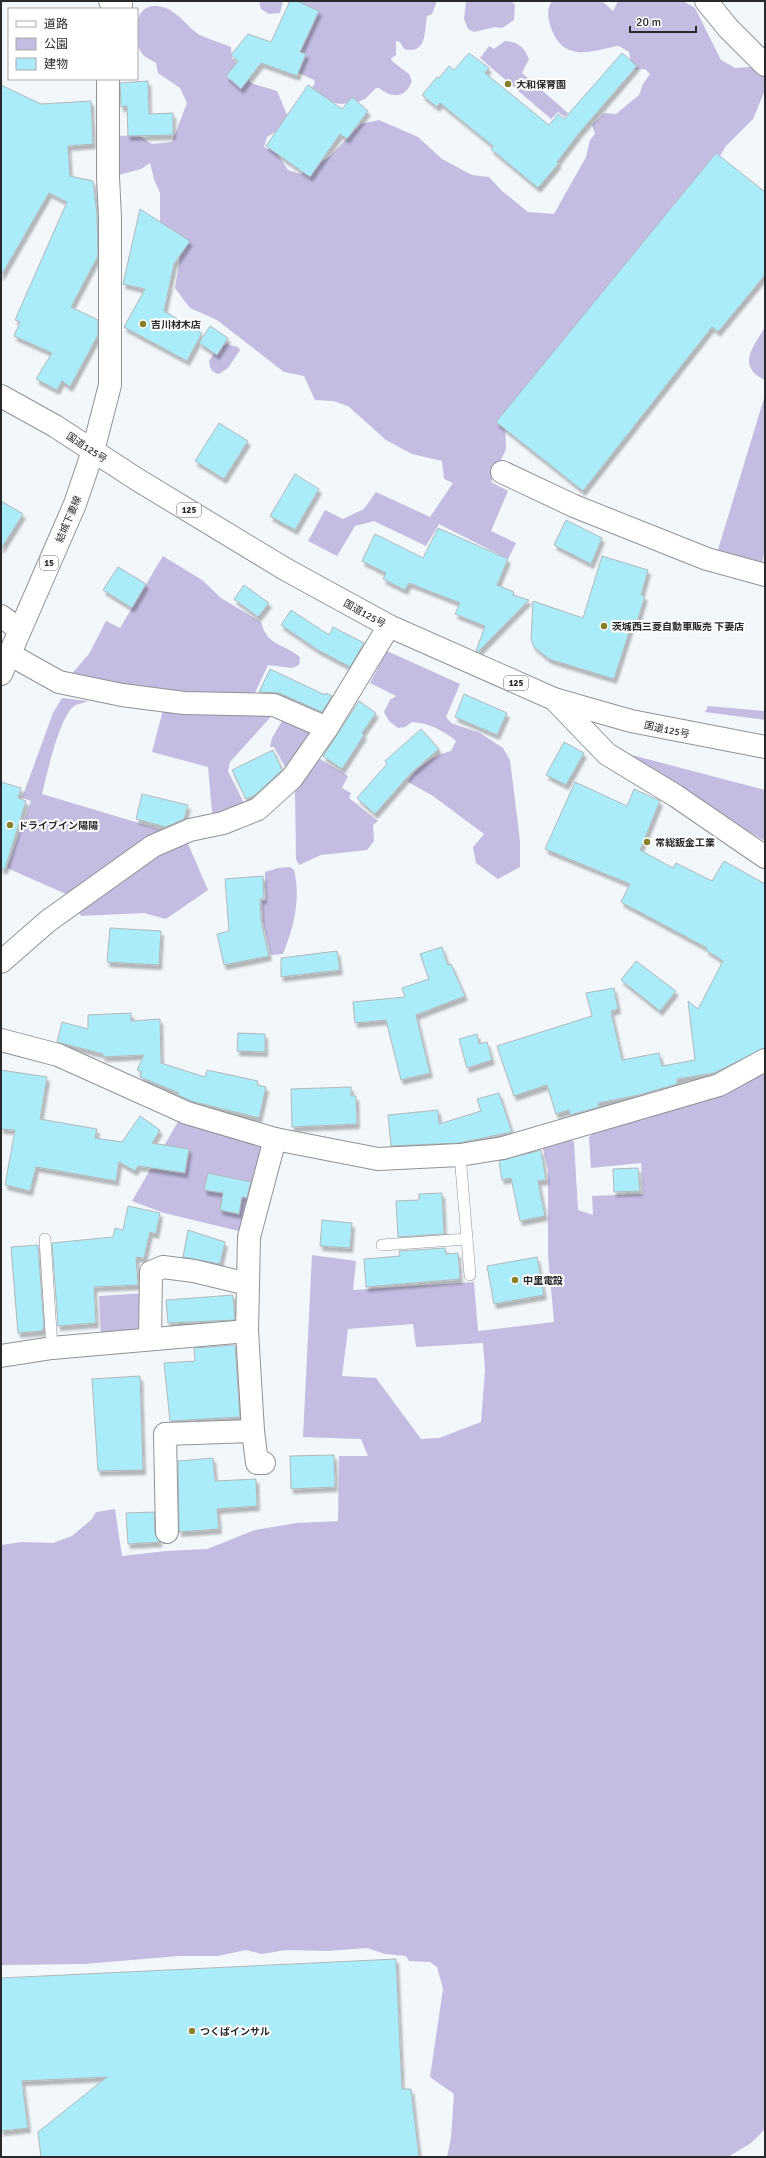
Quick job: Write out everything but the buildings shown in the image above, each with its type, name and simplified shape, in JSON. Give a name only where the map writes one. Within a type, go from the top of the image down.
[{"type":"main road","points":[[706,1],[728,28],[765,65]]},
{"type":"main road","name":"結城下妻線","points":[[1,674],[75,504],[93,451],[110,385],[108,80]]},
{"type":"main road","name":"国道125号","points":[[1,396],[55,426],[285,569],[389,626],[486,671],[554,699],[630,721],[765,747]]},
{"type":"main road","points":[[502,472],[574,506],[707,559],[765,575]]},
{"type":"main road","points":[[1,616],[20,630]]},
{"type":"main road","points":[[1,962],[48,921],[153,846],[190,830],[223,823],[258,809],[292,778],[327,728],[389,626]]},
{"type":"main road","points":[[9,654],[59,682],[122,695],[184,703],[274,705],[327,728]]},
{"type":"main road","points":[[554,699],[607,754],[676,796],[765,856]]},
{"type":"main road","points":[[1,1040],[58,1055],[187,1113],[275,1139],[378,1159],[460,1155],[503,1148],[719,1085],[765,1060]]},
{"type":"main road","points":[[264,1463],[257,1463],[247,1331],[249,1237],[275,1139]]},
{"type":"main road","points":[[150,1339],[151,1272],[163,1267],[194,1271],[248,1284]]},
{"type":"main road","points":[[1,1356],[52,1348],[247,1331]]},
{"type":"main road","points":[[167,1532],[165,1434],[254,1431]]},
{"type":"lane","points":[[460,1155],[470,1275]]},
{"type":"lane","points":[[382,1245],[467,1238]]},
{"type":"lane","points":[[46,1239],[52,1348]]},
{"type":"green space","points":[[259,1],[283,1],[280,13],[269,14],[261,9]]},
{"type":"green space","points":[[285,1],[437,1],[432,14],[427,16],[425,34],[421,45],[412,50],[404,49],[400,42],[396,41],[396,55],[391,58],[392,61],[409,74],[412,81],[406,91],[402,94],[394,95],[376,88],[365,99],[358,102],[341,104],[334,103],[312,88],[315,83],[314,80],[299,73],[292,60],[289,3]]},
{"type":"green space","points":[[466,1],[511,1],[515,5],[514,20],[502,28],[495,27],[474,32],[468,29],[464,19]]},
{"type":"green space","points":[[552,1],[602,1],[613,11],[618,1],[683,1],[695,8],[721,60],[735,68],[750,67],[765,74],[765,90],[753,119],[726,146],[703,184],[505,421],[506,449],[491,482],[508,491],[491,531],[516,543],[508,559],[439,524],[426,546],[374,521],[355,526],[337,556],[308,541],[325,510],[343,519],[364,509],[376,492],[430,517],[453,483],[444,479],[442,461],[412,454],[386,440],[348,406],[333,401],[315,400],[304,376],[284,372],[217,320],[190,308],[175,288],[180,258],[173,251],[160,224],[160,193],[154,179],[150,163],[141,169],[119,175],[119,136],[138,135],[152,144],[172,142],[187,103],[180,88],[158,73],[156,63],[142,54],[138,46],[138,18],[146,8],[153,6],[168,9],[175,13],[202,36],[231,47],[232,58],[251,83],[277,91],[288,117],[282,128],[267,137],[264,147],[276,152],[288,170],[301,174],[329,157],[361,124],[379,120],[418,137],[442,159],[472,175],[489,177],[502,191],[528,212],[554,214],[586,157],[590,140],[595,134],[592,125],[604,113],[616,114],[639,95],[643,84],[650,74],[645,69],[634,70],[629,52],[619,46],[595,51],[579,52],[572,51],[560,44],[555,37],[548,18],[550,4]]},
{"type":"green space","points":[[505,41],[517,44],[523,48],[529,59],[522,73],[568,113],[565,117],[558,112],[551,119],[480,58],[489,46],[494,49]]},
{"type":"green space","points":[[765,327],[765,380],[756,375],[751,369],[749,362],[752,349]]},
{"type":"green space","points":[[226,344],[238,347],[240,350],[228,368],[219,374],[211,370],[209,361],[218,348]]},
{"type":"green space","points":[[765,395],[765,547],[762,565],[717,553]]},
{"type":"green space","points":[[163,556],[202,580],[221,598],[261,622],[267,636],[271,640],[300,657],[299,665],[292,668],[268,665],[254,695],[171,696],[91,677],[81,680],[69,677],[89,654],[106,621],[120,628]]},
{"type":"green space","points":[[387,651],[460,684],[446,717],[451,723],[480,733],[503,748],[510,760],[520,841],[520,867],[498,879],[476,863],[473,847],[484,834],[433,796],[408,782],[415,772],[426,762],[451,751],[456,741],[441,730],[430,726],[412,722],[405,727],[398,728],[389,721],[384,712],[390,700],[396,696],[370,683]]},
{"type":"green space","points":[[62,698],[88,701],[74,706],[63,722],[54,747],[42,794],[172,833],[75,898],[7,868],[31,801],[22,798],[53,713]]},
{"type":"green space","points":[[708,706],[765,711],[765,720],[705,712]]},
{"type":"green space","points":[[163,710],[276,711],[230,762],[228,771],[248,811],[213,823],[208,767],[152,752]]},
{"type":"green space","points":[[292,717],[320,730],[288,772],[274,747],[270,747],[272,738],[282,721]]},
{"type":"green space","points":[[609,749],[765,790],[765,841]]},
{"type":"green space","points":[[320,759],[348,776],[342,788],[351,793],[349,798],[378,821],[373,825],[374,841],[367,850],[321,855],[299,865],[296,859],[295,791],[299,782]]},
{"type":"green space","points":[[185,837],[208,890],[166,919],[144,913],[81,916],[75,907]]},
{"type":"green space","points":[[290,867],[294,870],[297,891],[293,923],[283,954],[271,955],[263,922],[262,901],[266,900],[265,872],[278,868]]},
{"type":"green space","points":[[765,1069],[765,2129],[751,2143],[728,2157],[447,2157],[451,2138],[454,2094],[430,2077],[443,1989],[437,1967],[430,1962],[409,1961],[406,1956],[385,1954],[367,1948],[328,1951],[286,1950],[262,1954],[246,1950],[218,1956],[179,1956],[84,1964],[1,1965],[1,1545],[22,1542],[53,1543],[72,1536],[92,1519],[96,1512],[115,1509],[122,1556],[166,1551],[207,1549],[255,1530],[297,1523],[338,1521],[339,1456],[368,1456],[361,1439],[303,1437],[312,1255],[356,1261],[353,1290],[474,1282],[478,1331],[554,1322],[548,1256],[548,1170],[542,1145],[569,1137],[574,1142],[578,1210],[593,1215],[592,1196],[643,1194],[641,1163],[591,1168],[589,1137],[598,1129]],"holes":[[[413,1324],[416,1347],[483,1343],[485,1371],[481,1422],[439,1438],[421,1439],[376,1378],[342,1376],[348,1329]]]},
{"type":"green space","points":[[179,1120],[269,1144],[243,1232],[164,1213],[132,1201]]},
{"type":"green space","points":[[145,1293],[140,1334],[101,1337],[99,1296]]},
{"type":"place","name":"大和保育園","points":[[508,84]]},
{"type":"place","name":"吉川材木店","points":[[143,324]]},
{"type":"place","name":"茨城西三菱自動車販売 下妻店","points":[[604,626]]},
{"type":"place","name":"ドライブイン陽陽","points":[[10,825]]},
{"type":"place","name":"常総鈑金工業","points":[[647,842]]},
{"type":"place","name":"中里電設","points":[[515,1280]]},
{"type":"place","name":"つくばインサル","points":[[192,2031]]}]
